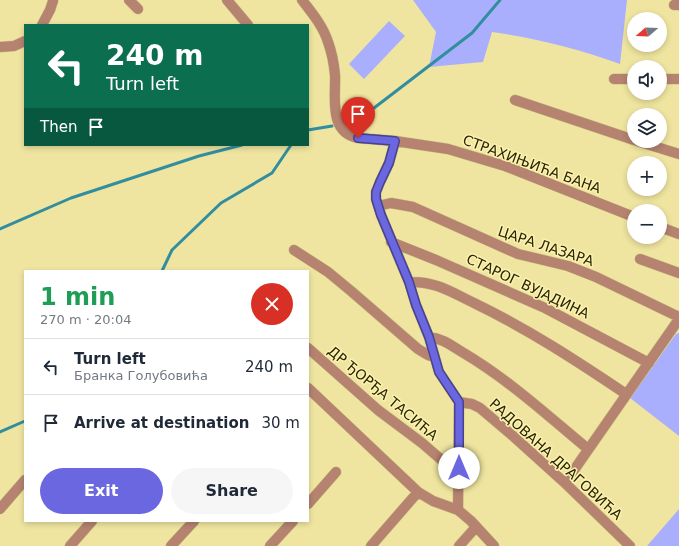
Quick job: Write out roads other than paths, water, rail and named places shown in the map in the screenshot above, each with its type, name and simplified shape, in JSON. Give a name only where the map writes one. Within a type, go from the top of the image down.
[{"type":"street","points":[[43,24],[55,0]]},
{"type":"street","points":[[129,0],[138,9]]},
{"type":"street","points":[[227,0],[247,24]]},
{"type":"street","name":"СТРАХИЊИЋА БАНА","points":[[302,0],[324,32],[328,42],[335,74],[335,113],[337,122],[341,129],[352,137],[395,141],[448,149],[505,166],[627,214]]},
{"type":"street","points":[[0,47],[14,46],[24,41]]},
{"type":"street","points":[[614,79],[627,79]]},
{"type":"street","points":[[667,79],[679,79]]},
{"type":"street","points":[[515,100],[627,138]]},
{"type":"street","points":[[395,141],[393,151],[376,192],[378,206],[391,242],[409,282],[416,305],[429,337],[439,372],[459,402],[458,510]]},
{"type":"street","points":[[660,148],[679,154]]},
{"type":"street","name":"ЦАРА ЛАЗАРА","points":[[378,206],[391,203],[414,208],[518,254],[568,266],[596,277],[679,318]]},
{"type":"street","points":[[667,230],[679,234]]},
{"type":"street","name":"СТАРОГ ВУЈАДИНА","points":[[391,242],[545,308],[649,363]]},
{"type":"street","points":[[294,250],[328,272],[346,286],[418,349],[434,357]]},
{"type":"street","points":[[640,259],[679,273]]},
{"type":"street","points":[[409,282],[433,284],[503,317],[567,355],[626,394]]},
{"type":"street","points":[[565,483],[679,318]]},
{"type":"street","points":[[429,337],[436,338],[447,343],[506,380],[588,449]]},
{"type":"street","name":"ДР ЂОРЂА ТАСИЋА","points":[[309,349],[378,410],[459,475]]},
{"type":"street","points":[[309,391],[418,492],[458,510],[494,546]]},
{"type":"street","name":"РАДОВАНА ДРАГОВИЋА","points":[[459,402],[472,404],[480,408],[565,483],[630,546]]},
{"type":"street","points":[[309,503],[336,472]]},
{"type":"street","points":[[0,509],[24,481]]},
{"type":"street","points":[[371,546],[418,492]]},
{"type":"street","points":[[70,546],[91,522]]},
{"type":"street","points":[[171,546],[193,522]]},
{"type":"street","points":[[270,546],[292,522]]},
{"type":"street","points":[[459,546],[476,528]]},
{"type":"waterway","points":[[353,119],[374,108],[472,33],[500,0]]},
{"type":"waterway","points":[[309,130],[332,126]]},
{"type":"waterway","points":[[0,229],[71,198],[199,156],[238,146]]},
{"type":"waterway","points":[[162,270],[172,250],[221,203],[272,173],[290,146]]},
{"type":"waterway","points":[[0,432],[24,421]]}]
